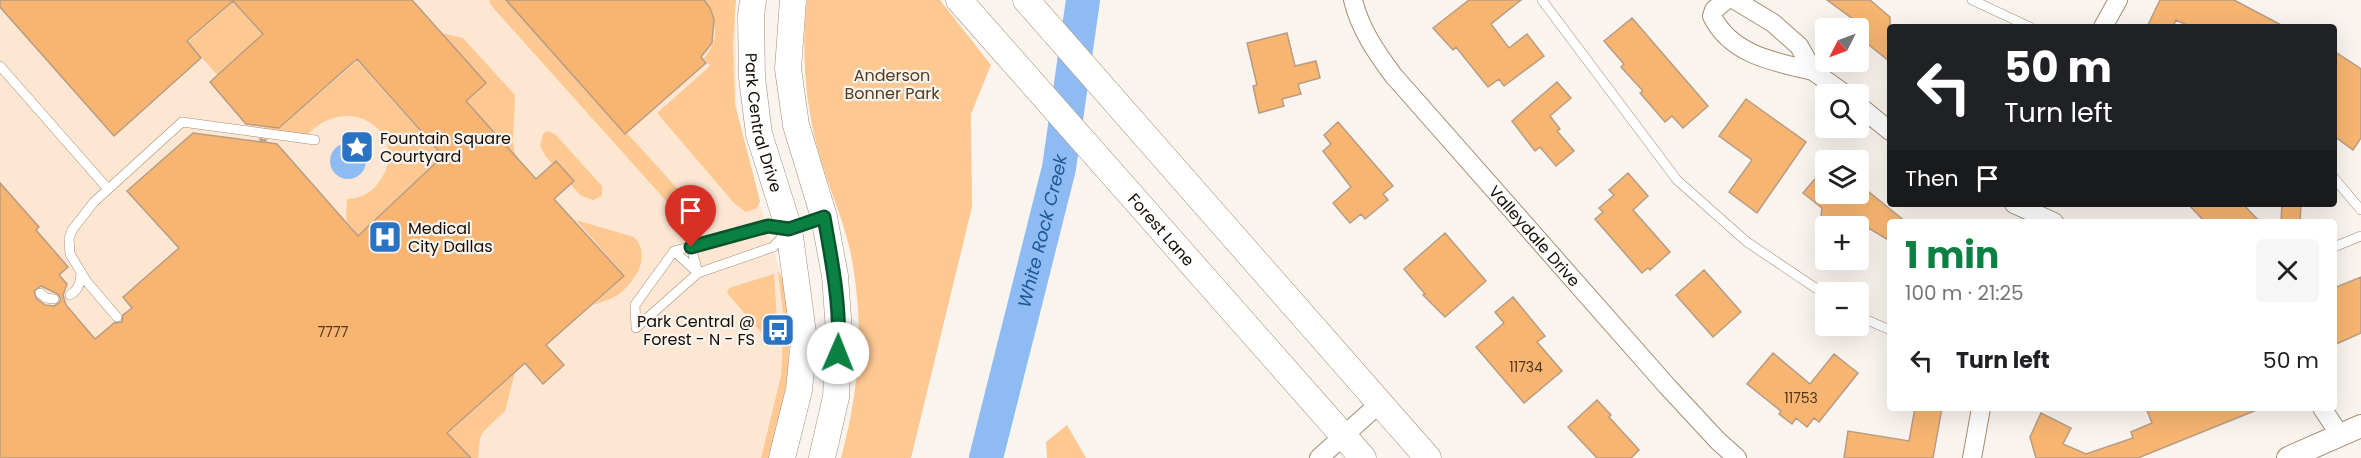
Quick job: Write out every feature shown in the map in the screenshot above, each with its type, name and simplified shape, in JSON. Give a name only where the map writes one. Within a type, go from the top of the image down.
[{"type":"main road","name":"Park Central Drive","points":[[753,0],[751,15],[752,78],[759,134],[789,229],[804,340],[799,390],[782,458]]},
{"type":"main road","points":[[1026,0],[1428,458]]},
{"type":"main road","name":"Park Central Drive","points":[[793,4],[788,69],[796,125],[824,217],[835,276],[839,331],[836,397],[822,458]]},
{"type":"main road","name":"Forest Lane","points":[[965,7],[1364,458]]},
{"type":"main road","points":[[789,229],[824,217]]},
{"type":"street","name":"Valleydale Drive","points":[[1353,0],[1371,45],[1393,75],[1667,386],[1737,458]]},
{"type":"street","points":[[1726,0],[1714,10],[1712,16],[1719,29],[1732,42],[1764,59],[1813,71],[1831,84]]},
{"type":"street","points":[[1735,0],[1773,23],[1799,46],[1813,71]]},
{"type":"street","points":[[2105,24],[2118,0]]},
{"type":"street","points":[[1869,114],[1887,129]]},
{"type":"street","points":[[2020,209],[2046,219]]},
{"type":"street","points":[[1319,458],[1380,404]]},
{"type":"street","points":[[1972,458],[1980,411]]},
{"type":"street","points":[[2324,411],[2340,435]]},
{"type":"street","points":[[2288,458],[2361,426]]},
{"type":"lane","points":[[1542,0],[1677,180],[1747,242],[1815,288]]},
{"type":"lane","points":[[1972,0],[2024,24]]},
{"type":"lane","points":[[0,66],[108,189]]},
{"type":"lane","points":[[117,316],[81,273],[70,254],[69,239],[72,230],[82,214],[182,122],[315,140]]},
{"type":"lane","points":[[2337,182],[2361,210]]},
{"type":"lane","points":[[768,226],[789,229],[773,247],[698,273],[636,328],[635,305],[674,251],[768,226]]},
{"type":"lane","points":[[2337,246],[2361,236]]},
{"type":"lane","points":[[691,247],[698,273]]},
{"type":"lane","points":[[674,251],[698,273]]},
{"type":"lane","points":[[70,295],[81,283],[81,273]]},
{"type":"lane","points":[[40,294],[54,299]]},
{"type":"lane","points":[[1869,321],[1887,329]]},
{"type":"shaded area","name":"Medical City Dallas","points":[[0,0],[735,0],[737,129],[779,268],[789,328],[787,384],[763,458],[0,458]]},
{"type":"green space","points":[[490,0],[505,0],[703,217],[705,223],[695,226],[686,223],[495,10]]},
{"type":"green space","points":[[702,0],[736,0],[733,44],[735,104],[760,201],[757,208],[746,212],[734,203],[657,113],[710,66],[704,58],[713,43],[715,29],[711,14]]},
{"type":"green space","name":"Anderson Bonner Park","points":[[807,0],[940,0],[991,65],[971,114],[972,207],[911,458],[841,458],[853,406],[856,380],[858,304],[850,250],[822,163],[810,113],[804,56]]},
{"type":"green space","points":[[233,2],[262,34],[226,68],[280,128],[357,61],[442,156],[358,236],[346,220],[347,199],[367,194],[381,179],[388,163],[388,147],[382,134],[371,123],[357,117],[341,116],[324,122],[307,135],[265,129],[188,42]]},
{"type":"green space","points":[[442,33],[463,38],[515,95],[513,143],[515,155],[467,101],[486,83]]},
{"type":"green space","points":[[547,131],[555,134],[602,186],[602,196],[593,200],[581,196],[546,157],[540,146],[543,134]]},
{"type":"green space","points":[[576,220],[634,237],[642,252],[640,267],[625,289],[593,305],[625,276]]},
{"type":"green space","points":[[778,271],[782,277],[786,298],[789,357],[781,416],[771,455],[769,458],[761,458],[781,376],[784,321]]},
{"type":"green space","points":[[774,274],[778,338],[766,338],[727,293],[729,288]]},
{"type":"green space","points":[[515,373],[505,411],[484,431],[480,438],[478,458],[470,458],[435,445]]},
{"type":"green space","points":[[1067,425],[1086,458],[1047,458],[1046,442]]},
{"type":"water","points":[[348,143],[361,148],[366,161],[361,174],[348,179],[335,174],[330,161],[335,148]]},
{"type":"building","points":[[0,0],[412,0],[486,83],[466,101],[536,179],[556,161],[574,181],[554,199],[624,276],[546,345],[564,365],[543,384],[525,363],[447,433],[471,458],[0,458],[0,183],[39,227],[36,230],[68,267],[59,275],[67,284],[63,295],[66,305],[95,339],[114,323],[122,322],[123,315],[132,308],[123,297],[179,248],[127,191],[193,133],[262,142],[260,139],[277,144],[358,236],[443,156],[357,59],[279,128],[246,124],[210,82],[263,34],[233,1],[187,41],[201,58],[114,136],[0,7]],"holes":[[[41,286],[58,294],[61,299],[59,303],[54,306],[45,305],[36,298],[34,291]]]},
{"type":"building","points":[[506,0],[704,0],[714,19],[712,43],[701,57],[706,63],[625,134]]},
{"type":"building","points":[[1469,0],[1521,0],[1491,24],[1509,48],[1527,34],[1544,56],[1504,86],[1499,79],[1488,87],[1456,47],[1453,50],[1433,28]]},
{"type":"building","points":[[1827,0],[1870,0],[1890,17],[1890,24],[1887,24],[1887,60],[1869,45],[1869,18],[1851,18]]},
{"type":"building","points":[[2160,0],[2234,0],[2279,24],[2185,24],[2176,20],[2174,24],[2148,24]]},
{"type":"building","points":[[1632,18],[1708,106],[1683,128],[1672,116],[1665,122],[1640,93],[1643,91],[1621,67],[1624,64],[1604,41]]},
{"type":"building","points":[[1287,33],[1295,66],[1316,61],[1320,78],[1298,84],[1301,94],[1282,99],[1284,106],[1259,113],[1253,86],[1257,85],[1247,43]]},
{"type":"building","points":[[2337,53],[2361,69],[2361,138],[2353,150],[2337,138]]},
{"type":"building","points":[[1557,82],[1571,98],[1550,116],[1560,129],[1557,131],[1574,151],[1556,166],[1540,147],[1535,151],[1512,121]]},
{"type":"building","points":[[1746,99],[1806,142],[1757,213],[1729,192],[1752,160],[1719,136]]},
{"type":"building","points":[[1338,122],[1393,186],[1383,194],[1388,200],[1365,219],[1361,214],[1350,223],[1333,203],[1351,187],[1323,151],[1331,144],[1324,135]]},
{"type":"building","points":[[1628,173],[1648,196],[1633,210],[1670,252],[1650,270],[1648,268],[1642,273],[1595,219],[1603,212],[1599,208],[1614,195],[1609,190]]},
{"type":"building","points":[[1815,179],[1815,202],[1803,193]]},
{"type":"building","points":[[1869,192],[1902,219],[1887,219],[1887,239],[1869,228],[1869,216],[1821,216],[1822,208],[1817,204],[1869,204]]},
{"type":"building","points":[[2191,207],[2246,207],[2257,219],[2202,219]]},
{"type":"building","points":[[2282,207],[2301,207],[2300,219],[2281,219]]},
{"type":"building","points":[[1445,233],[1486,281],[1445,317],[1423,295],[1425,294],[1404,269]]},
{"type":"building","points":[[1704,270],[1741,312],[1713,337],[1676,295]]},
{"type":"building","points":[[2361,277],[2361,333],[2337,344],[2337,287]]},
{"type":"building","points":[[1513,297],[1545,336],[1537,342],[1562,371],[1524,403],[1476,347],[1504,323],[1495,312]]},
{"type":"building","points":[[1773,353],[1810,384],[1834,354],[1858,373],[1819,422],[1814,418],[1807,427],[1796,418],[1792,424],[1779,414],[1781,411],[1747,384]]},
{"type":"building","points":[[1597,400],[1639,450],[1631,458],[1597,458],[1568,427]]},
{"type":"building","points":[[1914,411],[1941,411],[1933,458],[1844,458],[1848,431],[1909,441]]},
{"type":"building","points":[[2147,411],[2254,411],[2138,458],[2036,458],[2030,437],[2041,413],[2071,428],[2063,444],[2086,454],[2133,438],[2131,432],[2152,423]]},
{"type":"waterway","name":"White Rock Creek","points":[[986,458],[1059,168],[1083,0]]},
{"type":"place","name":"Fountain Square Courtyard","points":[[357,147]]},
{"type":"place","name":"Medical City Dallas","points":[[385,237]]},
{"type":"place","name":"Park Central @ Forest - N - FS","points":[[778,330]]},
{"type":"route","points":[[691,247],[768,226],[789,229],[824,217],[835,276],[839,331],[838,353]]}]
